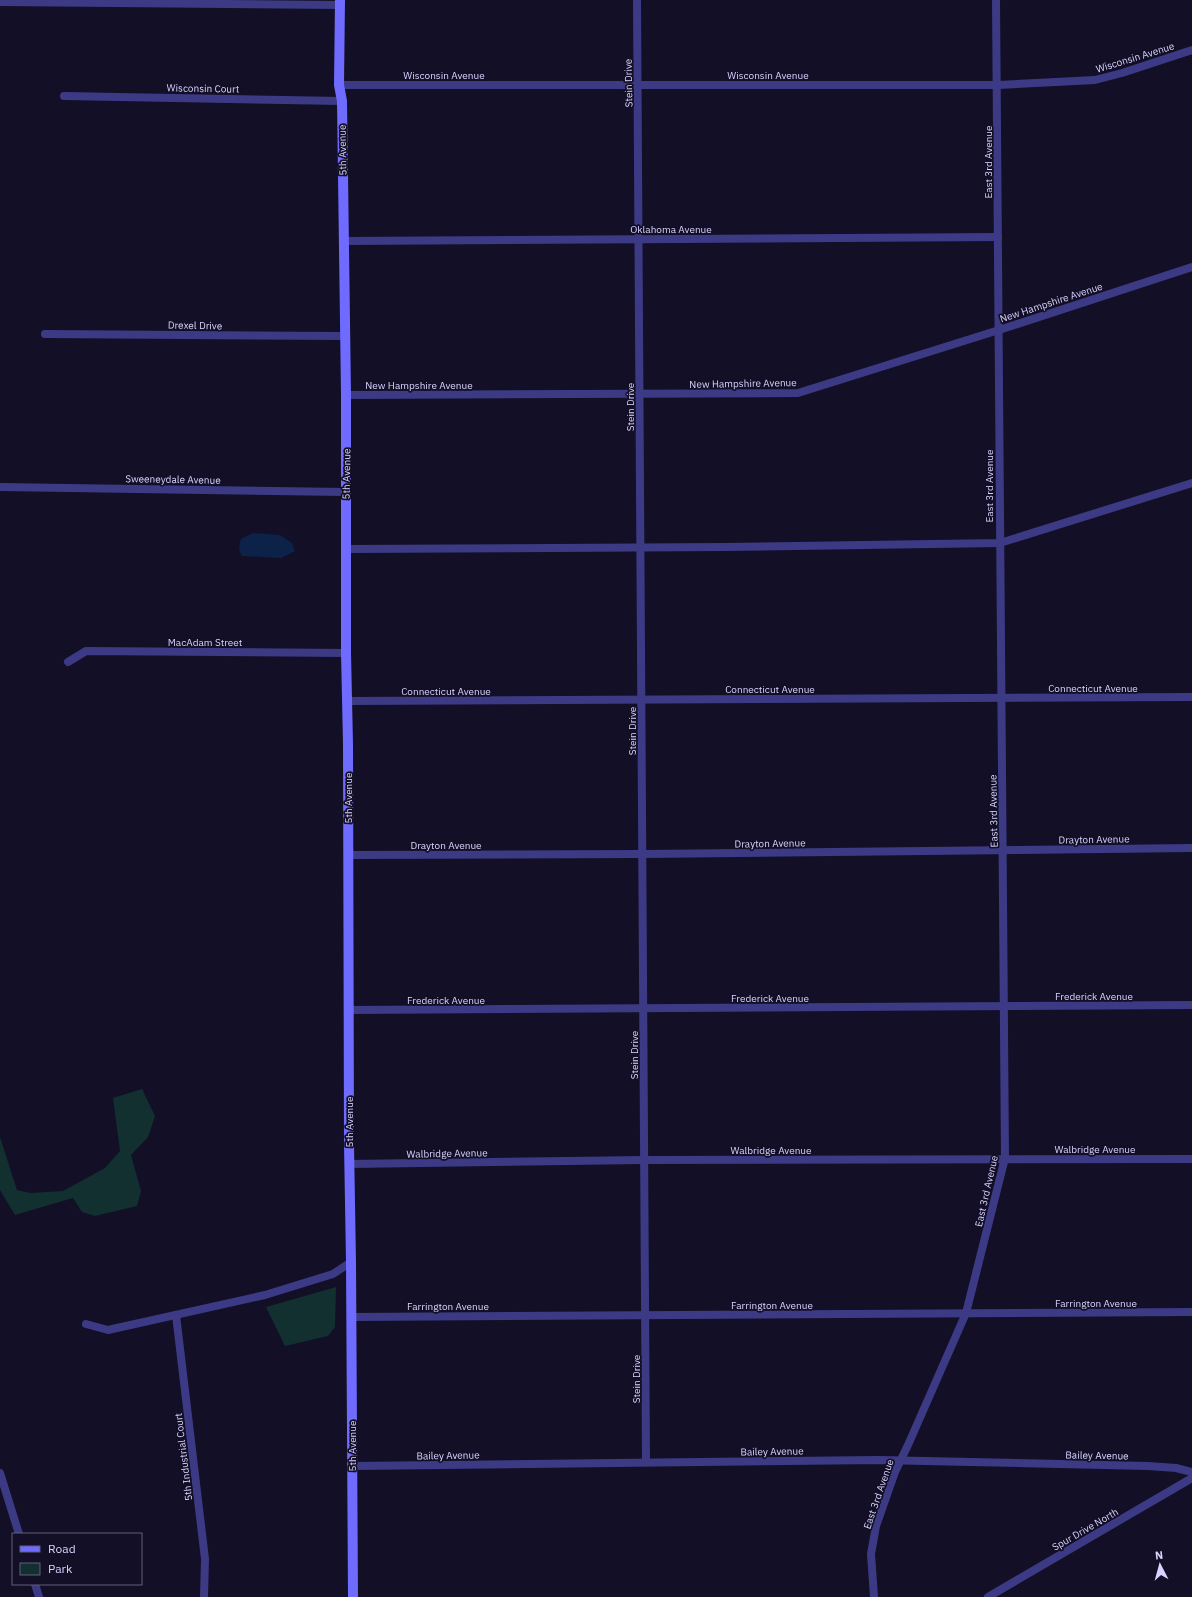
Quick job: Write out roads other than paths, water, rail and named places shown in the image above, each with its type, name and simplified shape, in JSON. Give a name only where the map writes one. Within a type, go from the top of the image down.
[{"type":"main road","name":"5th Avenue","points":[[340,3],[339,85],[342,101],[346,395],[345,492],[348,1010],[353,1597]]},
{"type":"street","name":"Stein Drive","points":[[637,0],[646,1462]]},
{"type":"street","name":"East 3rd Avenue","points":[[874,1597],[871,1554],[876,1526],[900,1460],[966,1313],[1005,1158],[998,330],[998,85],[996,0]]},
{"type":"street","points":[[0,2],[340,3]]},
{"type":"street","name":"Wisconsin Avenue","points":[[339,85],[998,85],[1095,80],[1122,73],[1192,50]]},
{"type":"street","name":"Wisconsin Court","points":[[64,96],[342,101]]},
{"type":"street","name":"Oklahoma Avenue","points":[[343,241],[998,237]]},
{"type":"street","name":"New Hampshire Avenue","points":[[346,395],[798,393],[1192,267]]},
{"type":"street","name":"Drexel Drive","points":[[44,334],[345,336]]},
{"type":"street","points":[[346,549],[1000,543],[1192,483]]},
{"type":"street","name":"Sweeneydale Avenue","points":[[0,488],[345,492]]},
{"type":"street","name":"MacAdam Street","points":[[68,662],[86,651],[346,653]]},
{"type":"street","name":"Connecticut Avenue","points":[[347,701],[1192,697]]},
{"type":"street","name":"Drayton Avenue","points":[[348,855],[643,854],[1192,848]]},
{"type":"street","name":"Frederick Avenue","points":[[348,1010],[1192,1006]]},
{"type":"street","name":"Walbridge Avenue","points":[[349,1164],[644,1160],[1005,1158],[1192,1159]]},
{"type":"street","points":[[86,1324],[108,1330],[265,1295],[333,1274],[351,1262]]},
{"type":"street","name":"Farrington Avenue","points":[[351,1317],[1192,1312]]},
{"type":"street","name":"5th Industrial Court","points":[[176,1315],[205,1559],[204,1597]]},
{"type":"street","name":"Bailey Avenue","points":[[352,1466],[900,1460],[1148,1466],[1176,1468],[1192,1472]]},
{"type":"street","points":[[0,1473],[19,1533]]},
{"type":"street","name":"Spur Drive North","points":[[988,1597],[1192,1478]]},
{"type":"street","points":[[35,1585],[39,1597]]},
{"type":"water","points":[[253,533],[280,535],[292,543],[295,551],[281,558],[242,556],[239,548],[241,539]]}]
